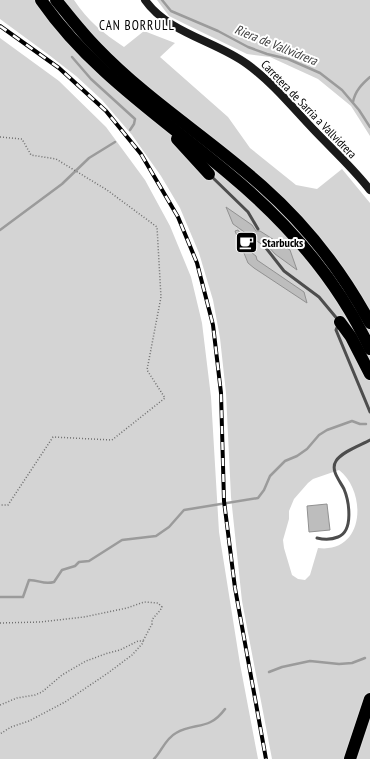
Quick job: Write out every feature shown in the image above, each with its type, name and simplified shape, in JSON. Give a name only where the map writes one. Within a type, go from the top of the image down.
[{"type":"highway","points":[[41,0],[86,54],[110,77],[230,175],[270,210],[290,230],[327,274],[349,309],[370,350]]},
{"type":"highway","points":[[56,0],[97,48],[127,77],[262,186],[308,232],[342,276],[370,323]]},
{"type":"highway","points":[[155,114],[209,174]]},
{"type":"highway","points":[[340,322],[351,337],[370,374]]},
{"type":"highway","points":[[350,759],[370,699]]},
{"type":"main road","name":"Carretera de Sarria a Vallvidrera","points":[[145,0],[157,14],[168,22],[233,56],[257,72],[370,190]]},
{"type":"lane","points":[[209,174],[248,212],[258,229]]},
{"type":"lane","points":[[266,248],[284,271],[320,296],[340,322],[336,330],[370,412]]},
{"type":"lane","points":[[317,538],[324,540],[334,538],[342,535],[347,530],[349,522],[347,498],[334,469],[335,462],[340,456],[370,440]]},
{"type":"path","points":[[0,137],[22,139],[30,155],[56,159],[107,190],[157,227],[162,297],[147,370],[165,398],[112,440],[53,437],[8,504],[0,505]]},
{"type":"path","points":[[0,623],[40,622],[84,617],[127,608],[144,602],[158,603],[162,607],[160,612],[154,615],[152,624],[143,640],[143,643],[137,647],[132,655],[65,702],[29,721],[11,727],[0,734]]},
{"type":"path","points":[[0,706],[17,698],[35,695],[42,692],[62,675],[86,661],[120,650],[143,640]]},
{"type":"shaded area","points":[[0,0],[74,0],[96,26],[124,47],[144,31],[175,43],[160,57],[228,117],[250,148],[296,185],[317,189],[342,169],[370,203],[370,759],[272,759],[242,601],[231,497],[226,393],[220,338],[213,300],[199,253],[180,208],[161,176],[132,135],[102,100],[76,76],[0,19]],"holes":[[[339,470],[348,480],[354,493],[357,506],[357,520],[353,532],[345,542],[333,547],[318,548],[310,575],[305,580],[298,579],[292,575],[283,540],[289,519],[289,511],[294,499],[313,479]]]},
{"type":"shaded area","points":[[157,0],[370,0],[370,136],[351,106],[318,79],[270,57],[247,54],[185,24],[169,16]]},
{"type":"shaded area","points":[[0,38],[59,81],[106,127],[145,180],[170,226],[191,277],[202,323],[211,397],[219,532],[240,664],[258,759],[0,759]]},
{"type":"building","points":[[226,207],[252,225],[256,231],[260,231],[290,250],[297,270],[275,254],[267,245],[264,246],[233,224]]},
{"type":"building","points":[[238,230],[250,247],[252,253],[256,256],[257,260],[304,292],[307,303],[248,263],[235,231]]},
{"type":"building","points":[[327,504],[330,530],[309,532],[307,506]]},
{"type":"waterway","name":"Riera de Vallvidrera","points":[[162,0],[171,11],[218,31],[248,47],[267,54],[288,59],[320,73],[342,90],[359,110],[370,127]]},
{"type":"waterway","points":[[72,57],[91,79],[135,119],[130,130]]},
{"type":"waterway","points":[[353,102],[355,94],[359,88],[370,77]]},
{"type":"waterway","points":[[0,230],[62,184],[89,158],[115,142]]},
{"type":"waterway","points":[[0,597],[23,597],[29,580],[47,583],[54,582],[62,570],[75,566],[79,562],[89,561],[122,540],[156,536],[169,527],[184,510],[258,498],[264,490],[270,476],[285,461],[297,456],[307,449],[319,435],[327,430],[352,421],[360,424],[366,424]]},
{"type":"waterway","points":[[269,672],[282,667],[310,661],[339,664],[352,663],[365,658]]},
{"type":"waterway","points":[[154,759],[166,742],[176,733],[207,723],[219,716],[225,709]]},
{"type":"railway","points":[[0,26],[59,68],[106,111],[141,154],[178,217],[197,263],[213,325],[221,393],[224,501],[235,588],[266,759]]},
{"type":"place","name":"Starbucks","points":[[246,242]]},
{"type":"district","name":"CAN BORRULL","points":[[137,25]]}]
